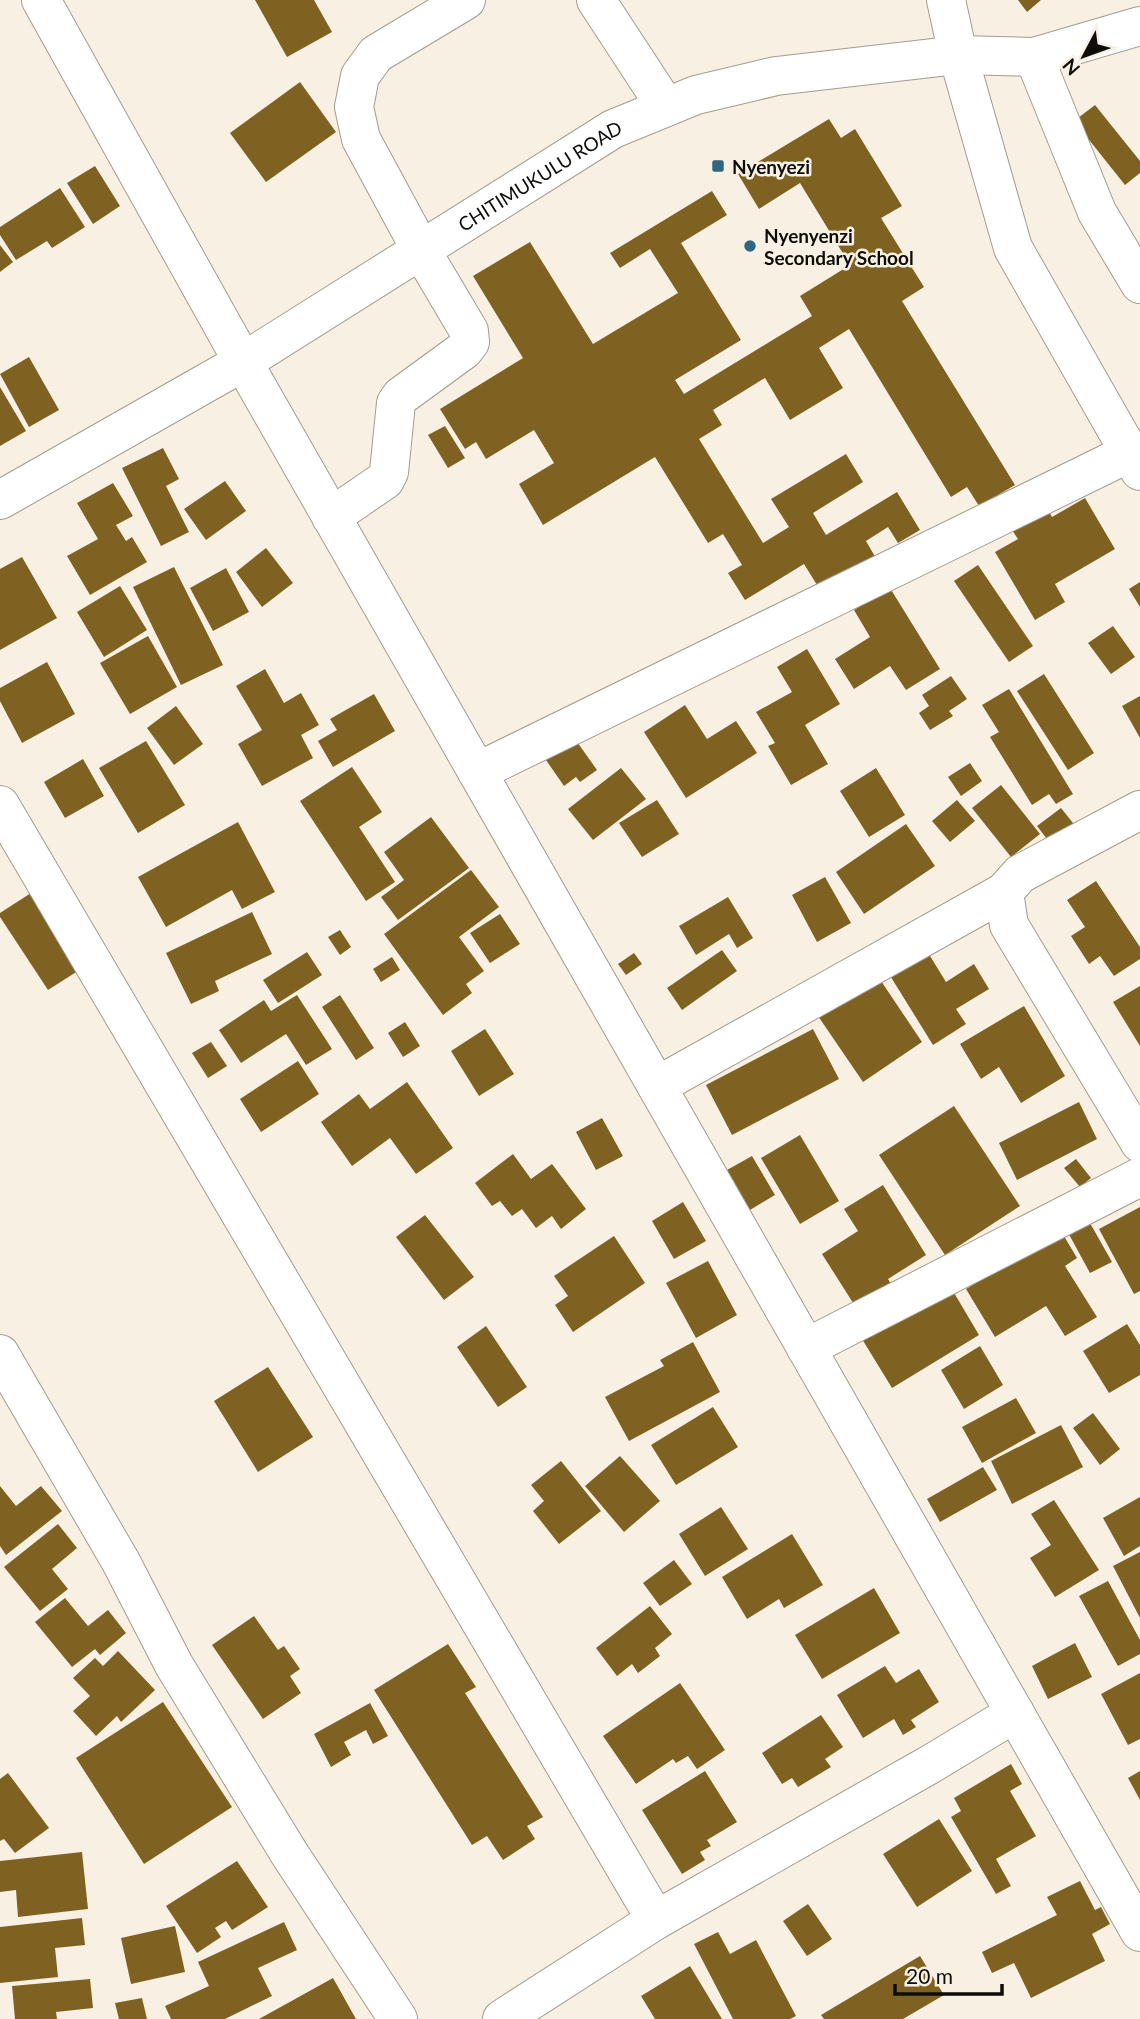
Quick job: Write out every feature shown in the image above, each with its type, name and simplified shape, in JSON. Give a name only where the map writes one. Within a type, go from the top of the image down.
[{"type":"street","points":[[41,0],[331,517],[1140,1932]]},
{"type":"street","points":[[331,517],[384,480],[389,472],[396,403],[401,396],[464,350],[470,342],[469,331],[421,250],[361,139],[354,107],[360,76],[376,54],[466,0]]},
{"type":"street","points":[[596,0],[666,107]]},
{"type":"street","points":[[477,772],[1134,462],[1013,248],[958,55],[946,0]]},
{"type":"street","name":"CHITIMUKULU ROAD","points":[[0,500],[243,362],[613,129],[696,95],[776,76],[958,55],[1034,57],[1140,26]]},
{"type":"street","points":[[1034,57],[1097,212],[1140,284]]},
{"type":"street","points":[[0,805],[656,1920]]},
{"type":"street","points":[[657,1086],[1004,892],[1020,874],[1140,810]]},
{"type":"street","points":[[1004,892],[1009,925],[1140,1143]]},
{"type":"street","points":[[806,1348],[1140,1177]]},
{"type":"street","points":[[0,1354],[121,1562],[174,1665],[289,1853],[398,2019]]},
{"type":"street","points":[[502,2019],[656,1920],[1015,1713]]},
{"type":"building","points":[[255,0],[314,0],[332,32],[287,57]]},
{"type":"building","points":[[1018,0],[1041,0],[1027,12]]},
{"type":"building","points":[[300,82],[336,132],[266,182],[230,133]]},
{"type":"building","points":[[1095,105],[1140,161],[1140,173],[1125,185],[1074,121]]},
{"type":"building","points":[[829,119],[841,138],[855,129],[902,206],[881,218],[924,287],[902,301],[1015,485],[979,506],[967,487],[951,497],[849,329],[819,348],[843,388],[790,420],[765,378],[713,410],[722,425],[699,439],[763,543],[789,527],[771,499],[846,454],[863,482],[813,513],[826,535],[897,492],[920,530],[898,543],[888,527],[866,541],[877,560],[822,593],[804,564],[745,600],[728,573],[742,565],[723,534],[708,543],[655,457],[543,525],[519,484],[554,463],[534,430],[486,459],[476,442],[465,449],[440,409],[523,358],[473,276],[530,242],[593,344],[678,293],[650,249],[620,268],[610,253],[712,191],[727,215],[681,243],[741,340],[675,380],[684,394],[812,316],[800,296],[850,265],[800,183],[759,209],[738,174]]},
{"type":"building","points":[[95,166],[120,206],[93,224],[67,183]]},
{"type":"building","points":[[60,188],[85,227],[52,248],[47,241],[16,260],[0,235],[0,227]]},
{"type":"building","points":[[0,245],[13,262],[0,272]]},
{"type":"building","points":[[29,357],[59,410],[29,427],[0,374]]},
{"type":"building","points":[[0,387],[26,431],[0,446]]},
{"type":"building","points":[[445,426],[465,458],[448,468],[428,435]]},
{"type":"building","points":[[163,448],[179,479],[166,486],[189,532],[161,546],[122,468]]},
{"type":"building","points":[[225,481],[246,511],[206,540],[184,509]]},
{"type":"building","points":[[113,483],[133,516],[116,525],[126,541],[132,537],[147,562],[90,595],[67,556],[98,539],[77,503]]},
{"type":"building","points":[[1085,498],[1115,549],[1055,584],[1065,602],[1035,620],[995,552],[1018,539],[1010,527],[1046,506],[1052,517]]},
{"type":"building","points":[[266,548],[293,583],[262,607],[236,572]]},
{"type":"building","points":[[22,557],[57,618],[0,650],[0,569]]},
{"type":"building","points":[[978,565],[1033,646],[1009,662],[954,581]]},
{"type":"building","points":[[174,567],[223,665],[181,685],[133,587]]},
{"type":"building","points":[[226,568],[249,612],[213,631],[190,588]]},
{"type":"building","points":[[1140,582],[1140,607],[1129,589]]},
{"type":"building","points":[[120,586],[147,630],[104,657],[77,612]]},
{"type":"building","points":[[890,588],[940,669],[906,690],[890,666],[854,689],[835,659],[870,637],[854,610]]},
{"type":"building","points":[[1113,626],[1135,657],[1111,674],[1088,643]]},
{"type":"building","points":[[148,636],[177,687],[130,714],[100,663]]},
{"type":"building","points":[[807,649],[840,704],[805,725],[828,764],[791,785],[768,746],[775,743],[756,712],[792,692],[777,667]]},
{"type":"building","points":[[47,662],[75,714],[22,743],[0,701],[0,688]]},
{"type":"building","points":[[265,669],[284,703],[301,693],[319,725],[301,735],[313,758],[262,786],[238,744],[262,730],[236,686]]},
{"type":"building","points":[[1044,674],[1094,753],[1068,770],[1017,691]]},
{"type":"building","points":[[951,676],[967,699],[949,711],[953,716],[930,730],[919,713],[929,706],[922,695]]},
{"type":"building","points":[[1009,689],[1073,794],[1056,804],[1049,794],[1032,805],[990,737],[999,732],[982,705]]},
{"type":"building","points":[[374,694],[395,731],[333,767],[318,741],[337,730],[330,719]]},
{"type":"building","points":[[1140,696],[1140,738],[1122,706]]},
{"type":"building","points":[[685,705],[707,739],[736,721],[757,753],[686,798],[644,732]]},
{"type":"building","points":[[176,706],[203,744],[174,765],[147,728]]},
{"type":"building","points":[[575,739],[597,770],[580,782],[576,777],[564,786],[546,760]]},
{"type":"building","points":[[146,741],[185,805],[138,833],[99,768]]},
{"type":"building","points":[[83,759],[104,796],[65,818],[44,782]]},
{"type":"building","points":[[970,763],[982,781],[961,796],[948,777]]},
{"type":"building","points":[[352,767],[382,812],[359,827],[395,882],[366,901],[300,801]]},
{"type":"building","points":[[621,768],[646,799],[593,840],[568,809]]},
{"type":"building","points":[[876,768],[905,815],[869,837],[840,791]]},
{"type":"building","points":[[1001,785],[1040,834],[1011,857],[972,808]]},
{"type":"building","points":[[657,800],[679,834],[642,857],[619,823]]},
{"type":"building","points":[[957,800],[975,821],[950,842],[932,821]]},
{"type":"building","points":[[1061,808],[1081,833],[1057,852],[1037,826]]},
{"type":"building","points":[[431,817],[469,868],[398,920],[381,897],[404,880],[384,852]]},
{"type":"building","points":[[238,822],[275,892],[242,909],[232,890],[166,927],[138,877]]},
{"type":"building","points":[[906,824],[935,866],[864,914],[836,872]]},
{"type":"building","points":[[471,870],[499,907],[459,937],[484,971],[466,984],[472,993],[443,1015],[384,934]]},
{"type":"building","points":[[825,877],[851,923],[817,942],[792,895]]},
{"type":"building","points":[[1096,881],[1140,947],[1140,959],[1114,976],[1100,956],[1089,964],[1071,936],[1085,927],[1067,900]]},
{"type":"building","points":[[31,893],[81,969],[48,990],[0,917],[0,913]]},
{"type":"building","points":[[728,897],[753,938],[737,948],[729,934],[696,955],[679,926]]},
{"type":"building","points":[[252,912],[272,954],[215,981],[219,991],[191,1004],[166,953]]},
{"type":"building","points":[[500,914],[520,944],[490,963],[470,933]]},
{"type":"building","points":[[340,930],[351,947],[340,955],[328,937]]},
{"type":"building","points":[[722,950],[737,971],[682,1010],[667,988]]},
{"type":"building","points":[[927,951],[946,982],[974,964],[989,989],[956,1009],[966,1024],[933,1045],[889,974]]},
{"type":"building","points":[[307,952],[322,975],[278,1003],[263,980]]},
{"type":"building","points":[[634,953],[642,964],[626,975],[618,964]]},
{"type":"building","points":[[392,957],[400,970],[381,982],[373,969]]},
{"type":"building","points":[[877,975],[922,1042],[863,1082],[818,1016]]},
{"type":"building","points":[[1140,986],[1140,1046],[1113,1002]]},
{"type":"building","points":[[297,995],[332,1049],[306,1065],[286,1034],[241,1063],[219,1030],[264,1000],[271,1011]]},
{"type":"building","points":[[340,995],[374,1048],[356,1060],[322,1007]]},
{"type":"building","points":[[1024,1006],[1065,1076],[1021,1103],[999,1067],[981,1079],[960,1044]]},
{"type":"building","points":[[405,1022],[420,1046],[403,1057],[388,1033]]},
{"type":"building","points":[[485,1029],[514,1074],[479,1096],[451,1051]]},
{"type":"building","points":[[813,1029],[839,1079],[732,1135],[706,1085]]},
{"type":"building","points":[[211,1042],[227,1066],[208,1078],[192,1053]]},
{"type":"building","points":[[298,1061],[319,1094],[261,1132],[240,1099]]},
{"type":"building","points":[[407,1082],[453,1148],[416,1174],[390,1138],[352,1166],[321,1122],[359,1094],[370,1109]]},
{"type":"building","points":[[1079,1102],[1097,1139],[1017,1180],[999,1143]]},
{"type":"building","points":[[954,1106],[1020,1206],[945,1255],[879,1155]]},
{"type":"building","points":[[602,1118],[623,1156],[596,1170],[576,1132]]},
{"type":"building","points":[[800,1135],[839,1201],[800,1224],[761,1158]]},
{"type":"building","points":[[513,1154],[531,1179],[552,1164],[586,1209],[561,1229],[552,1216],[536,1228],[522,1209],[512,1216],[500,1201],[492,1206],[475,1183]]},
{"type":"building","points":[[752,1156],[775,1195],[750,1210],[727,1170]]},
{"type":"building","points":[[1076,1159],[1091,1178],[1080,1187],[1064,1168]]},
{"type":"building","points":[[883,1185],[926,1255],[888,1279],[891,1284],[855,1306],[822,1254],[858,1231],[844,1209]]},
{"type":"building","points":[[683,1202],[706,1241],[674,1259],[652,1221]]},
{"type":"building","points":[[1140,1207],[1140,1291],[1134,1294],[1099,1229]]},
{"type":"building","points":[[425,1215],[474,1277],[444,1300],[396,1237]]},
{"type":"building","points":[[1086,1216],[1112,1262],[1090,1273],[1065,1227]]},
{"type":"building","points":[[1061,1231],[1077,1258],[1065,1266],[1097,1317],[1065,1336],[1046,1306],[995,1337],[966,1289]]},
{"type":"building","points":[[614,1236],[645,1283],[573,1332],[555,1305],[568,1296],[554,1276]]},
{"type":"building","points":[[708,1261],[737,1315],[696,1338],[666,1283]]},
{"type":"building","points":[[950,1286],[979,1335],[892,1388],[862,1339]]},
{"type":"building","points":[[1127,1324],[1140,1345],[1140,1375],[1109,1393],[1083,1351]]},
{"type":"building","points":[[486,1326],[527,1387],[498,1407],[457,1347]]},
{"type":"building","points":[[693,1342],[720,1392],[629,1441],[605,1397],[664,1366],[660,1360]]},
{"type":"building","points":[[980,1346],[1003,1385],[964,1409],[941,1370]]},
{"type":"building","points":[[268,1367],[313,1437],[258,1472],[214,1401]]},
{"type":"building","points":[[1016,1398],[1036,1433],[982,1463],[962,1427]]},
{"type":"building","points":[[713,1407],[738,1447],[676,1485],[651,1445]]},
{"type":"building","points":[[1093,1413],[1120,1449],[1100,1465],[1073,1428]]},
{"type":"building","points":[[1061,1425],[1083,1467],[1012,1504],[991,1461]]},
{"type":"building","points":[[620,1456],[660,1501],[624,1532],[585,1486]]},
{"type":"building","points":[[561,1461],[601,1511],[559,1544],[533,1511],[544,1501],[531,1485]]},
{"type":"building","points":[[983,1467],[997,1490],[940,1522],[927,1499]]},
{"type":"building","points":[[0,1486],[16,1506],[41,1486],[62,1511],[6,1555],[0,1546]]},
{"type":"building","points":[[1140,1497],[1140,1546],[1124,1556],[1103,1518]]},
{"type":"building","points":[[1054,1500],[1099,1570],[1055,1597],[1030,1558],[1051,1545],[1031,1514]]},
{"type":"building","points":[[721,1507],[748,1549],[705,1576],[679,1534]]},
{"type":"building","points":[[58,1524],[77,1548],[52,1569],[68,1589],[40,1611],[4,1567]]},
{"type":"building","points":[[792,1534],[823,1585],[784,1608],[779,1599],[747,1619],[722,1577]]},
{"type":"building","points":[[1140,1552],[1140,1618],[1113,1566]]},
{"type":"building","points":[[674,1560],[692,1584],[660,1606],[643,1583]]},
{"type":"building","points":[[1108,1581],[1140,1640],[1140,1654],[1118,1666],[1079,1596]]},
{"type":"building","points":[[874,1588],[900,1633],[822,1679],[795,1635]]},
{"type":"building","points":[[65,1598],[88,1626],[108,1610],[126,1633],[100,1655],[95,1649],[72,1667],[35,1622]]},
{"type":"building","points":[[650,1606],[672,1634],[655,1648],[660,1656],[638,1673],[632,1664],[617,1676],[596,1648]]},
{"type":"building","points":[[254,1616],[278,1650],[284,1646],[300,1669],[290,1676],[301,1693],[263,1719],[212,1645]]},
{"type":"building","points":[[1075,1643],[1092,1677],[1048,1699],[1032,1666]]},
{"type":"building","points":[[448,1644],[476,1687],[465,1693],[543,1817],[527,1826],[535,1839],[503,1860],[487,1836],[472,1845],[374,1690]]},
{"type":"building","points":[[118,1651],[155,1690],[121,1722],[117,1716],[96,1736],[73,1711],[90,1696],[73,1678],[95,1658],[103,1666]]},
{"type":"building","points":[[885,1666],[896,1683],[919,1669],[939,1702],[911,1720],[916,1727],[903,1735],[894,1719],[863,1738],[837,1695]]},
{"type":"building","points":[[1140,1673],[1140,1739],[1128,1745],[1101,1694]]},
{"type":"building","points":[[680,1683],[725,1750],[697,1769],[688,1756],[676,1763],[673,1759],[636,1784],[603,1736]]},
{"type":"building","points":[[163,1702],[232,1807],[144,1864],[76,1758]]},
{"type":"building","points":[[370,1703],[388,1736],[373,1744],[366,1730],[344,1742],[351,1755],[331,1767],[314,1734]]},
{"type":"building","points":[[821,1715],[843,1747],[825,1759],[831,1767],[798,1787],[792,1778],[782,1784],[762,1753]]},
{"type":"building","points":[[1011,1764],[1022,1784],[1010,1791],[1036,1836],[996,1859],[1011,1886],[996,1894],[951,1817],[961,1811],[954,1798]]},
{"type":"building","points":[[705,1771],[737,1822],[707,1840],[711,1846],[700,1852],[705,1860],[682,1874],[642,1810]]},
{"type":"building","points":[[1140,1771],[1140,1800],[1128,1778]]},
{"type":"building","points":[[8,1773],[49,1828],[15,1853],[4,1839],[0,1841],[0,1779]]},
{"type":"building","points":[[939,1819],[972,1871],[917,1907],[883,1854]]},
{"type":"building","points":[[82,1852],[88,1909],[18,1917],[16,1890],[0,1892],[0,1861]]},
{"type":"building","points":[[237,1861],[268,1907],[232,1930],[226,1921],[215,1928],[221,1937],[197,1953],[166,1906]]},
{"type":"building","points":[[1080,1881],[1095,1910],[1101,1907],[1110,1924],[1092,1934],[1105,1961],[1031,1998],[1014,1963],[992,1973],[982,1952],[1057,1915],[1047,1897]]},
{"type":"building","points":[[808,1904],[832,1939],[807,1956],[783,1921]]},
{"type":"building","points":[[82,1918],[85,1945],[55,1948],[58,1977],[0,1983],[0,1927]]},
{"type":"building","points":[[284,1922],[297,1950],[258,1968],[272,1996],[225,2019],[171,2019],[165,2006],[209,1986],[198,1962]]},
{"type":"building","points":[[175,1926],[185,1972],[131,1984],[121,1938]]},
{"type":"building","points":[[718,1932],[730,1954],[756,1940],[796,2016],[790,2019],[733,2019],[694,1944]]},
{"type":"building","points":[[920,1956],[944,1995],[903,2019],[824,2019],[821,2015]]},
{"type":"building","points":[[690,1966],[722,2019],[655,2019],[641,1996]]},
{"type":"building","points":[[333,1978],[356,2019],[259,2019]]},
{"type":"building","points":[[90,1979],[93,2008],[56,2012],[57,2019],[15,2019],[12,1986]]},
{"type":"building","points":[[142,1998],[147,2019],[119,2019],[115,2003]]},
{"type":"place","name":"Nyenyezi","points":[[718,166]]},
{"type":"place","name":"Nyenyenzi Secondary School","points":[[750,246]]}]
